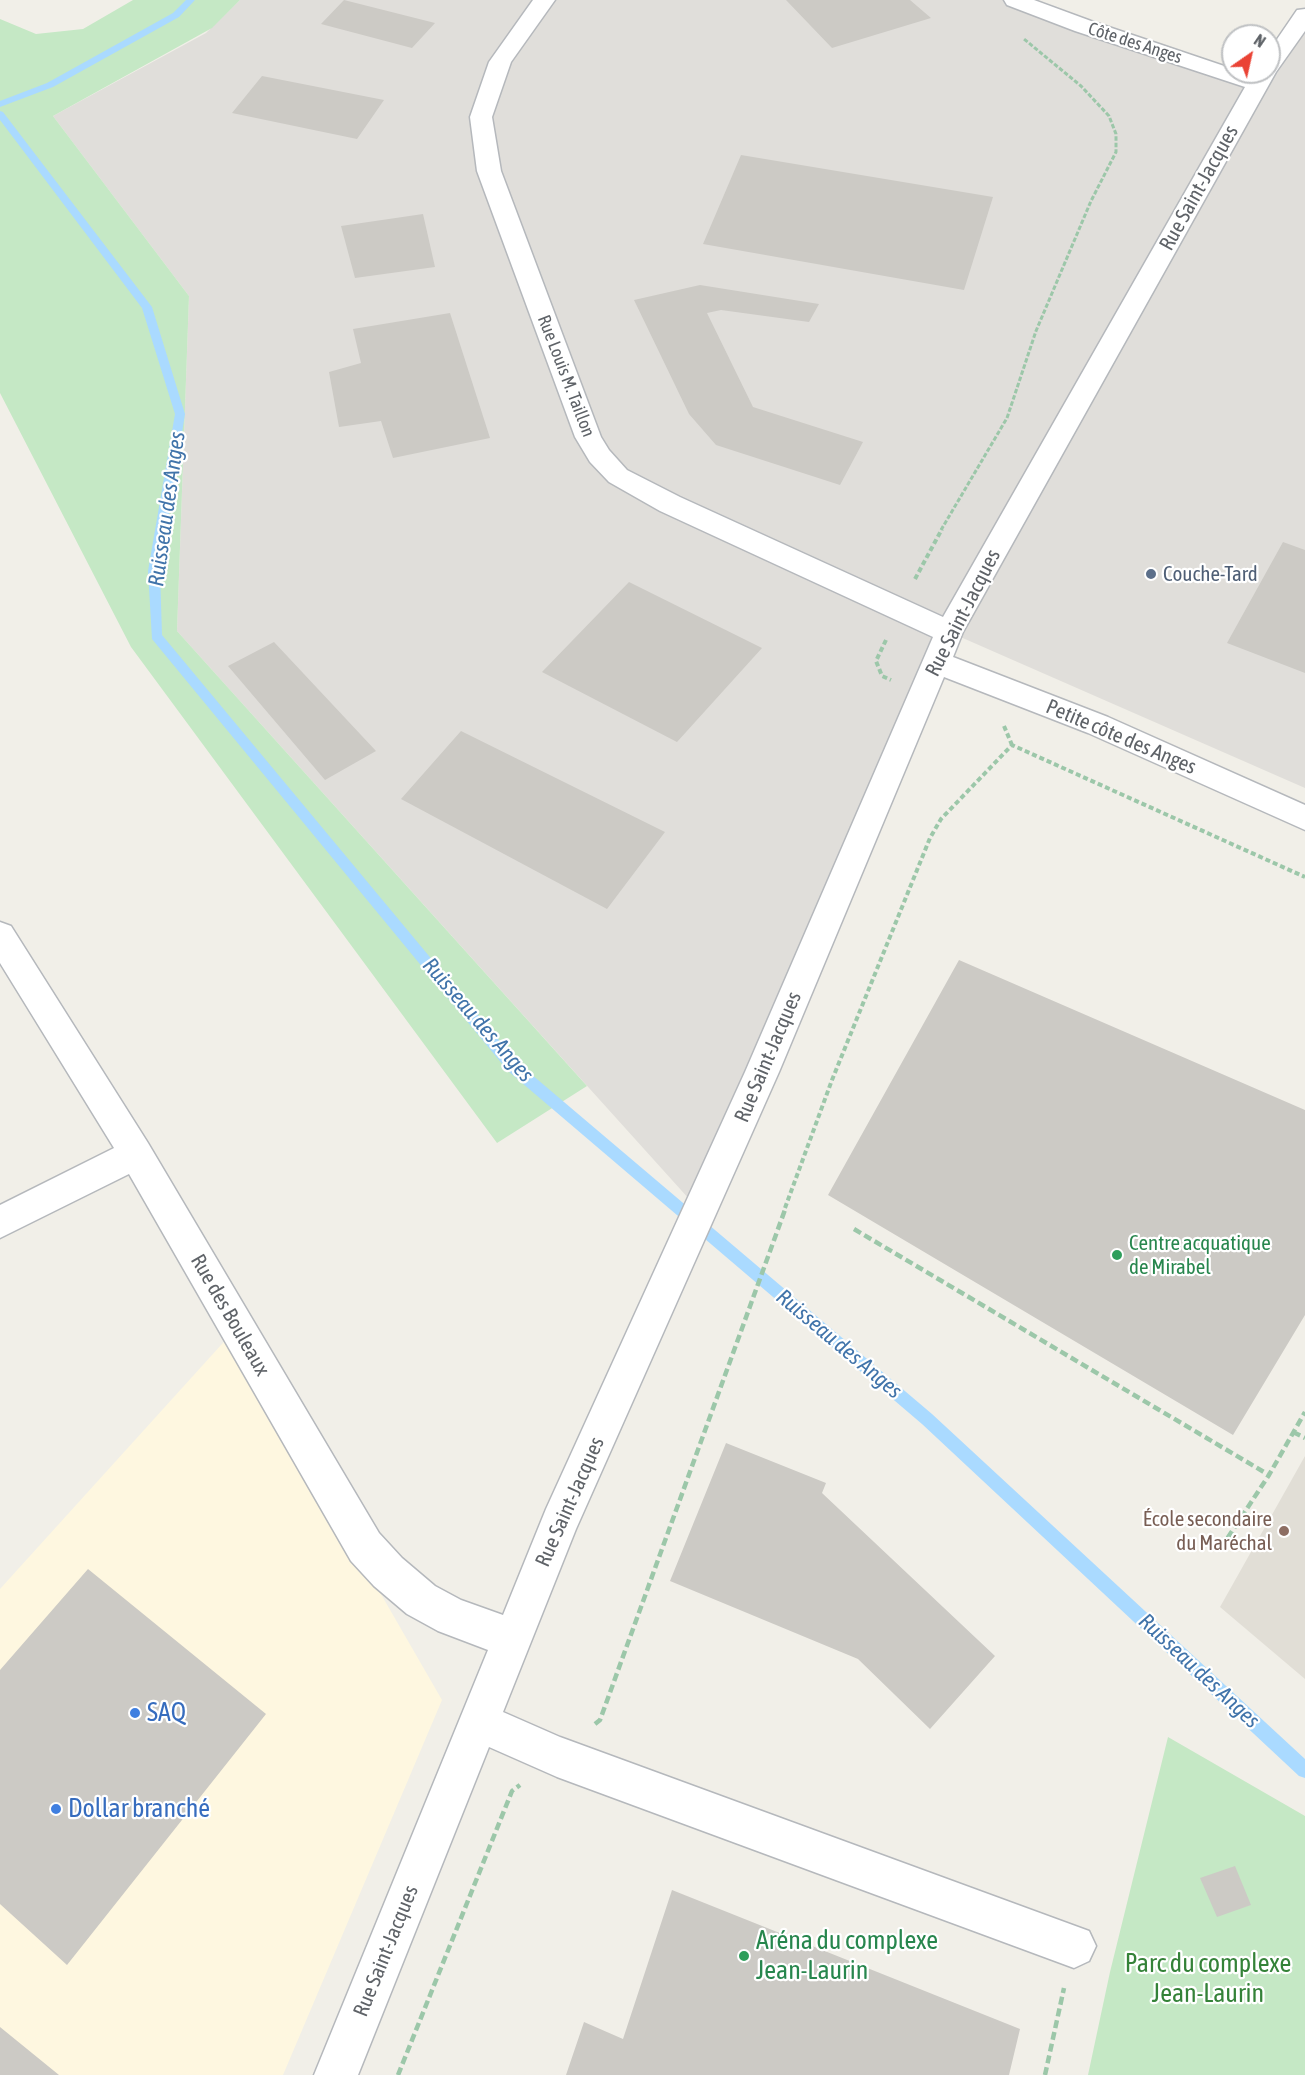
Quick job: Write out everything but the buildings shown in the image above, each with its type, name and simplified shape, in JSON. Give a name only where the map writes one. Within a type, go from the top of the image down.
[{"type":"street","name":"Rue Louis M. Taillon","points":[[544,0],[500,62],[481,117],[489,171],[588,437],[599,456],[618,476],[670,504],[949,632]]},
{"type":"street","name":"Côte des Anges","points":[[1015,0],[1083,26],[1221,63]]},
{"type":"street","name":"Rue Saint-Jacques","points":[[1281,50],[1305,15]]},
{"type":"street","name":"Rue Saint-Jacques","points":[[336,2075],[560,1522],[762,1072],[935,662],[949,632],[1258,84]]},
{"type":"street","name":"Petite côte des Anges","points":[[935,662],[1098,725],[1305,818]]},
{"type":"street","name":"Rue des Bouleaux","points":[[0,934],[136,1154],[365,1548],[388,1572],[421,1600],[453,1617],[512,1638]]},
{"type":"street","points":[[0,1222],[136,1154]]},
{"type":"street","points":[[478,1722],[557,1756],[1074,1946]]},
{"type":"path","points":[[924,690],[882,676],[876,661],[927,553],[1007,418],[1036,331],[1091,201],[1116,152],[1116,134],[1108,116],[1081,86],[1020,36]]},
{"type":"path","points":[[1001,720],[1012,745],[1305,877]]},
{"type":"path","points":[[732,1359],[832,1080],[930,838],[941,819],[1012,745]]},
{"type":"path","points":[[854,1229],[1269,1475]]},
{"type":"path","points":[[1221,1548],[1269,1475],[1305,1412]]},
{"type":"path","points":[[1293,1432],[1305,1438]]},
{"type":"path","points":[[1045,2075],[1074,1946]]},
{"type":"shaded area","points":[[240,0],[1015,0],[1221,72],[1221,84],[1281,84],[1281,53],[1305,15],[1305,788],[949,632],[690,1200],[177,631],[189,296],[53,116],[206,33]]},
{"type":"shaded area","points":[[231,1334],[442,1700],[283,2075],[0,2075],[0,1589]]},
{"type":"shaded area","name":"École secondaire du Maréchal","points":[[1305,1456],[1305,1679],[1220,1607]]},
{"type":"green space","points":[[133,0],[240,0],[212,28],[53,116],[189,296],[177,631],[587,1086],[497,1143],[131,647],[0,393],[0,19],[36,34],[83,29]]},
{"type":"green space","name":"Parc du complexe Jean-Laurin","points":[[1168,1737],[1305,1816],[1305,2075],[1088,2075],[1110,1972]]},
{"type":"waterway","points":[[0,104],[50,85],[176,15],[191,0]]},
{"type":"waterway","name":"Ruisseau des Anges","points":[[0,114],[147,307],[180,414],[154,571],[156,636],[513,1067],[927,1419],[1305,1770]]},
{"type":"place","name":"Couche-Tard","points":[[1151,574]]},
{"type":"place","name":"Centre acquatique de Mirabel","points":[[1117,1255]]},
{"type":"place","name":"École secondaire du Maréchal","points":[[1284,1531]]},
{"type":"place","name":"SAQ","points":[[135,1713]]},
{"type":"place","name":"Dollar branché","points":[[56,1809]]},
{"type":"place","name":"Aréna du complexe Jean-Laurin","points":[[744,1956]]}]
